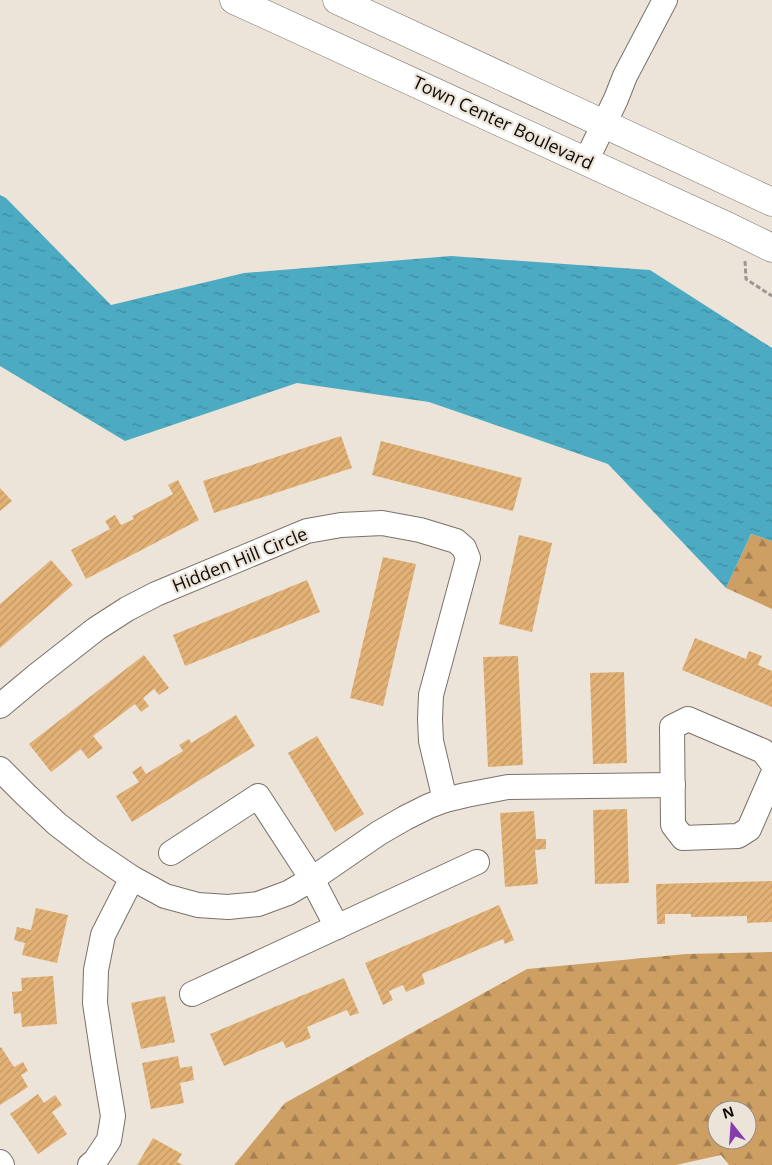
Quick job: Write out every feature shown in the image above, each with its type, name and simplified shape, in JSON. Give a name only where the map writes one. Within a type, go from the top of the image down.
[{"type":"street","name":"Town Center Boulevard","points":[[234,0],[772,248]]},
{"type":"street","points":[[337,0],[772,202]]},
{"type":"street","points":[[586,161],[625,76],[665,0]]},
{"type":"street","name":"Hidden Hill Circle","points":[[0,706],[96,629],[127,609],[156,594],[307,531],[341,524],[382,523],[420,530],[456,540],[464,548],[468,558],[431,695],[431,740],[445,800]]},
{"type":"street","points":[[772,763],[762,751],[688,719],[672,727],[673,825],[683,838],[738,836],[748,829],[772,776]]},
{"type":"street","points":[[0,769],[57,824],[132,878],[165,896],[198,905],[228,907],[258,904],[288,893],[312,879],[379,833],[405,818],[445,800],[508,787],[673,785]]},
{"type":"street","points":[[171,853],[258,796],[312,879],[337,927]]},
{"type":"street","points":[[192,994],[478,862]]},
{"type":"street","points":[[90,1165],[95,1161],[109,1140],[113,1116],[95,1003],[96,970],[103,935],[132,878]]},
{"type":"path","points":[[744,234],[746,280],[772,296]]},
{"type":"green space","points":[[751,534],[772,541],[772,609],[726,588]]},
{"type":"green space","points":[[772,952],[772,1165],[729,1165],[721,1155],[676,1165],[234,1165],[285,1103],[527,969],[686,954]]},
{"type":"water","points":[[0,195],[6,198],[111,305],[244,273],[451,256],[650,270],[772,348],[772,541],[751,534],[726,588],[608,464],[429,402],[297,383],[125,441],[0,366]]},
{"type":"building","points":[[341,436],[352,468],[214,513],[203,481]]},
{"type":"building","points":[[381,441],[522,478],[513,511],[372,475]]},
{"type":"building","points":[[178,480],[199,520],[86,579],[71,550],[110,529],[105,521],[115,515],[121,525],[134,519],[132,516],[173,494],[168,485]]},
{"type":"building","points":[[0,488],[12,501],[0,511]]},
{"type":"building","points":[[519,535],[552,543],[532,632],[499,624]]},
{"type":"building","points":[[383,557],[416,564],[383,706],[350,698]]},
{"type":"building","points":[[51,560],[73,585],[0,648],[0,604]]},
{"type":"building","points":[[307,580],[320,612],[185,666],[173,635]]},
{"type":"building","points":[[695,638],[746,659],[749,651],[762,656],[758,665],[772,671],[772,707],[682,670]]},
{"type":"building","points":[[144,655],[169,688],[159,695],[154,689],[143,698],[149,706],[141,712],[135,704],[93,736],[103,748],[88,759],[81,749],[51,772],[29,744]]},
{"type":"building","points":[[518,656],[523,765],[488,767],[483,657]]},
{"type":"building","points":[[624,672],[627,763],[593,764],[590,673]]},
{"type":"building","points":[[236,715],[255,746],[132,822],[116,796],[139,782],[132,772],[141,766],[146,774],[183,751],[179,745],[189,739],[191,743]]},
{"type":"building","points":[[317,736],[364,814],[335,832],[288,753]]},
{"type":"building","points":[[627,809],[629,883],[595,884],[593,810]]},
{"type":"building","points":[[534,811],[536,839],[546,839],[546,849],[535,850],[538,884],[505,887],[500,813]]},
{"type":"building","points":[[772,881],[772,922],[747,923],[747,916],[691,917],[691,914],[665,914],[665,924],[657,924],[656,884]]},
{"type":"building","points":[[499,905],[514,940],[505,944],[503,939],[422,974],[425,984],[406,992],[403,985],[389,991],[393,1000],[383,1005],[365,963]]},
{"type":"building","points":[[36,908],[68,915],[57,963],[22,955],[25,943],[14,940],[17,927],[31,930]]},
{"type":"building","points":[[53,976],[57,1024],[22,1027],[21,1013],[14,1014],[12,992],[22,991],[21,978]]},
{"type":"building","points":[[344,978],[359,1013],[350,1016],[347,1010],[307,1027],[311,1038],[286,1048],[283,1041],[224,1066],[210,1034]]},
{"type":"building","points":[[165,996],[175,1042],[141,1049],[131,1003]]},
{"type":"building","points":[[0,1048],[14,1067],[23,1062],[28,1071],[21,1075],[28,1087],[0,1105]]},
{"type":"building","points":[[178,1056],[180,1068],[192,1066],[194,1080],[180,1083],[184,1103],[151,1109],[142,1063]]},
{"type":"building","points":[[38,1094],[44,1103],[55,1095],[62,1105],[52,1112],[67,1134],[38,1154],[10,1114]]},
{"type":"building","points":[[153,1138],[182,1154],[177,1162],[183,1165],[137,1165]]}]
